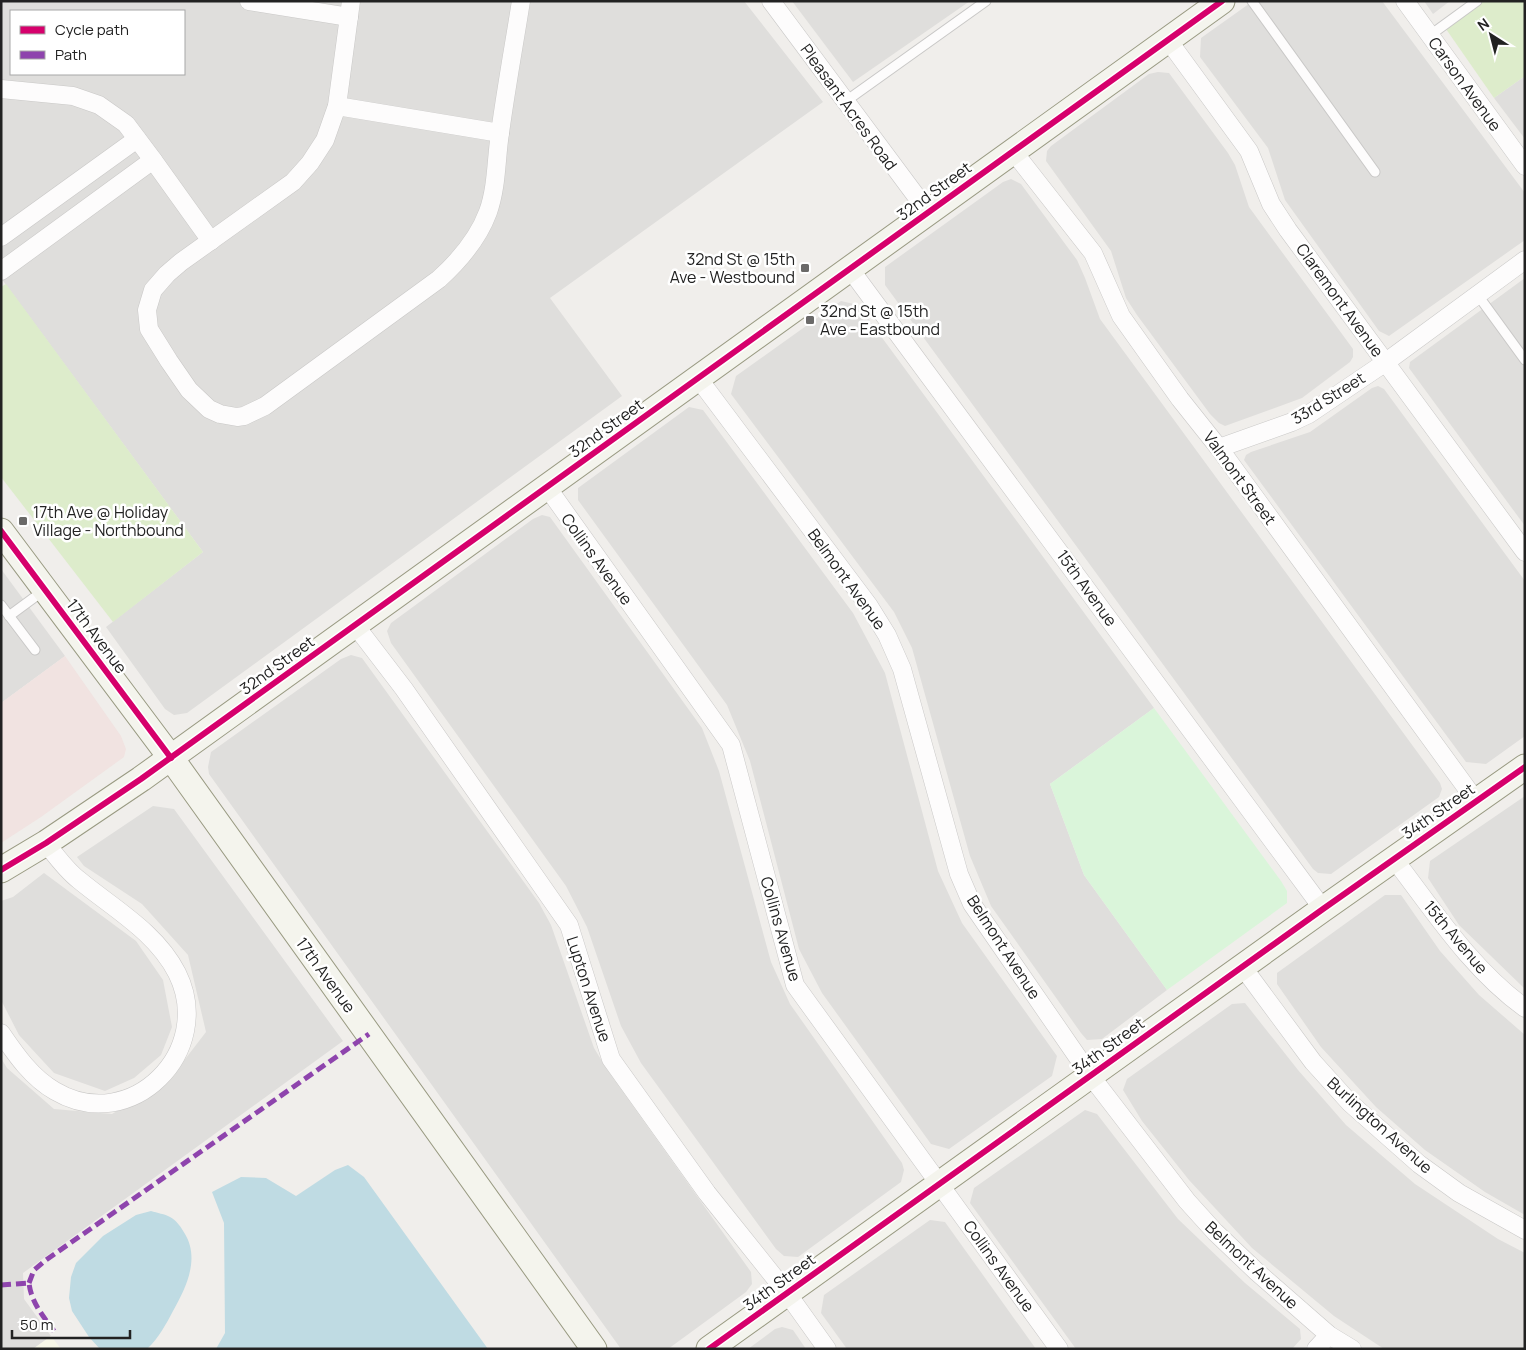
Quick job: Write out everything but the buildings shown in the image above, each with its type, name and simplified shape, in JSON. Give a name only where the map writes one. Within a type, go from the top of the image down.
[{"type":"street","points":[[249,1],[350,9],[337,106],[325,140],[310,163],[300,175],[182,262],[153,290],[147,310],[149,329],[189,390],[208,409],[226,416],[244,416],[265,406],[440,279],[454,266],[476,237],[488,212],[494,186],[500,133],[521,1]]},
{"type":"street","name":"Pleasant Acres Road","points":[[770,1],[928,212]]},
{"type":"street","name":"32nd Street","points":[[1,870],[46,844],[171,758],[1222,1]]},
{"type":"street","name":"Carson Avenue","points":[[1405,1],[1525,166]]},
{"type":"street","name":"Claremont Avenue","points":[[1168,40],[1250,151],[1271,204],[1288,230],[1525,552]]},
{"type":"street","points":[[1,89],[73,96],[99,105],[126,124],[211,240]]},
{"type":"street","points":[[337,106],[500,133]]},
{"type":"street","points":[[1,237],[137,139]]},
{"type":"street","name":"Valmont Street","points":[[1014,151],[1092,254],[1121,316],[1476,801]]},
{"type":"street","points":[[1,272],[153,160]]},
{"type":"street","name":"33rd Street","points":[[1219,448],[1300,418],[1324,404],[1386,362],[1525,260]]},
{"type":"street","name":"15th Avenue","points":[[850,269],[1323,909]]},
{"type":"street","name":"Belmont Avenue","points":[[698,378],[869,606],[887,635],[902,669],[959,874],[972,904],[1090,1075],[1187,1202],[1214,1232],[1257,1272],[1328,1334],[1352,1349]]},
{"type":"street","name":"Collins Avenue","points":[[547,487],[731,746],[795,985],[1059,1349]]},
{"type":"street","name":"17th Avenue","points":[[1,531],[171,758],[594,1349]]},
{"type":"street","name":"Lupton Avenue","points":[[355,625],[415,705],[569,925],[612,1059],[707,1193],[787,1293],[827,1349]]},
{"type":"street","name":"34th Street","points":[[708,1349],[1242,966],[1525,767]]},
{"type":"street","points":[[1,1033],[17,1056],[43,1084],[64,1096],[82,1102],[101,1103],[123,1100],[137,1095],[160,1079],[176,1058],[186,1032],[187,1006],[184,990],[177,974],[162,950],[144,931],[75,876],[46,844]]},
{"type":"street","name":"15th Avenue","points":[[1394,859],[1478,966],[1525,1008]]},
{"type":"street","name":"Burlington Avenue","points":[[1242,966],[1312,1062],[1350,1102],[1419,1164],[1459,1193],[1525,1230]]},
{"type":"street","points":[[1316,1349],[1328,1334]]},
{"type":"lane","points":[[846,101],[986,1]]},
{"type":"lane","points":[[1252,1],[1375,172]]},
{"type":"lane","points":[[1430,36],[1477,1]]},
{"type":"lane","points":[[1477,294],[1525,360]]},
{"type":"lane","points":[[9,616],[45,589]]},
{"type":"lane","points":[[1,604],[34,650]]},
{"type":"shaded area","points":[[1,1],[744,1],[823,102],[550,298],[622,396],[187,713],[174,715],[165,709],[106,627],[203,552],[1,278]]},
{"type":"shaded area","points":[[792,1],[970,1],[853,82]]},
{"type":"shaded area","points":[[1253,1],[1382,1],[1525,193],[1525,240],[1389,336],[1379,331],[1285,200],[1268,148],[1200,57],[1201,38]]},
{"type":"shaded area","points":[[1424,1],[1450,1],[1433,14]]},
{"type":"shaded area","points":[[1158,72],[1169,73],[1228,153],[1235,165],[1249,207],[1353,349],[1353,357],[1350,362],[1302,398],[1225,426],[1210,414],[1137,315],[1126,298],[1111,251],[1046,161],[1047,151],[1051,146],[1149,74]]},
{"type":"shaded area","points":[[1525,76],[1525,139],[1494,98]]},
{"type":"shaded area","points":[[1011,179],[1021,184],[1077,260],[1100,319],[1440,783],[1442,789],[1439,797],[1331,874],[1318,873],[1313,869],[885,285],[885,267],[1003,182]]},
{"type":"shaded area","points":[[1525,278],[1525,526],[1409,368],[1410,362]]},
{"type":"shaded area","points":[[841,301],[858,305],[1154,708],[1050,784],[1084,875],[1167,990],[1102,1039],[1087,1040],[1081,1033],[991,906],[970,856],[912,648],[894,612],[731,394],[736,376]]},
{"type":"shaded area","points":[[1378,386],[1384,389],[1525,581],[1525,736],[1486,764],[1466,762],[1244,460],[1246,455],[1251,452],[1310,432],[1372,388]]},
{"type":"shaded area","points":[[689,407],[703,410],[853,613],[885,673],[938,871],[962,923],[1057,1056],[1052,1076],[949,1149],[931,1144],[822,993],[799,949],[750,761],[727,705],[578,500],[578,488]]},
{"type":"shaded area","points":[[542,515],[550,517],[702,728],[719,771],[771,962],[790,1004],[902,1163],[904,1170],[901,1182],[798,1257],[784,1256],[776,1249],[641,1063],[621,1026],[587,927],[566,886],[391,643],[387,631],[391,623],[533,519]]},
{"type":"shaded area","points":[[1,569],[65,656],[1,703]]},
{"type":"shaded area","points":[[351,655],[362,658],[539,903],[551,925],[594,1048],[608,1071],[751,1272],[752,1284],[746,1292],[668,1349],[621,1349],[209,774],[208,767],[211,752],[341,659]]},
{"type":"shaded area","points":[[65,656],[121,736],[126,749],[124,757],[41,817],[1,843],[1,703]]},
{"type":"shaded area","points":[[1525,796],[1525,989],[1459,925],[1428,878],[1430,861]]},
{"type":"shaded area","points":[[153,806],[174,809],[343,1041],[23,1273],[24,1299],[51,1336],[33,1349],[1,1349],[1,1058],[7,1068],[54,1109],[112,1114],[169,1080],[206,1032],[188,955],[142,904],[84,866],[77,857]]},
{"type":"shaded area","points":[[44,873],[136,941],[163,980],[172,1027],[161,1055],[134,1078],[105,1091],[54,1073],[19,1035],[1,1000],[1,901],[13,897]]},
{"type":"shaded area","points":[[1385,895],[1401,895],[1440,951],[1479,995],[1525,1035],[1525,1215],[1485,1192],[1425,1150],[1376,1107],[1321,1047],[1277,984],[1277,973]]},
{"type":"shaded area","points":[[1245,1003],[1298,1070],[1346,1125],[1415,1184],[1498,1239],[1525,1253],[1525,1349],[1384,1349],[1334,1316],[1252,1248],[1189,1180],[1142,1121],[1123,1090],[1127,1079],[1232,1004]]},
{"type":"shaded area","points":[[1085,1110],[1097,1114],[1178,1219],[1245,1283],[1300,1329],[1301,1339],[1292,1349],[1076,1349],[970,1203],[974,1188]]},
{"type":"shaded area","points":[[930,1220],[945,1222],[1036,1349],[847,1349],[821,1313],[824,1295]]},
{"type":"shaded area","points":[[782,1327],[793,1330],[806,1349],[748,1349],[775,1329]]},
{"type":"shaded area","points":[[51,1336],[61,1349],[33,1349]]},
{"type":"green space","points":[[1484,1],[1525,1],[1525,76],[1494,98],[1446,29]]},
{"type":"green space","points":[[6,284],[203,552],[113,622],[1,477],[1,287]]},
{"type":"green space","points":[[1154,708],[1287,891],[1287,903],[1167,990],[1084,875],[1050,784]]},
{"type":"water","points":[[348,1165],[364,1177],[488,1349],[216,1349],[225,1333],[224,1223],[212,1192],[241,1177],[266,1178],[296,1196],[335,1170]]},
{"type":"water","points":[[151,1211],[166,1215],[179,1224],[189,1244],[191,1253],[190,1273],[178,1302],[165,1326],[147,1349],[100,1349],[89,1337],[72,1311],[69,1298],[71,1277],[76,1263],[103,1236],[136,1215]]},
{"type":"marked path","points":[[29,1283],[34,1270],[46,1260],[369,1034]]},
{"type":"marked path","points":[[1,1285],[29,1283],[35,1303],[54,1331]]},
{"type":"cycle path","points":[[1,870],[46,843],[141,779],[1222,1]]},
{"type":"cycle path","points":[[1,531],[171,758]]},
{"type":"cycle path","points":[[709,1349],[1323,909],[1525,767]]},
{"type":"place","name":"32nd St @ 15th Ave - Westbound","points":[[805,268]]},
{"type":"place","name":"32nd St @ 15th Ave - Eastbound","points":[[810,320]]},
{"type":"place","name":"17th Ave @ Holiday Village - Northbound","points":[[23,521]]}]
